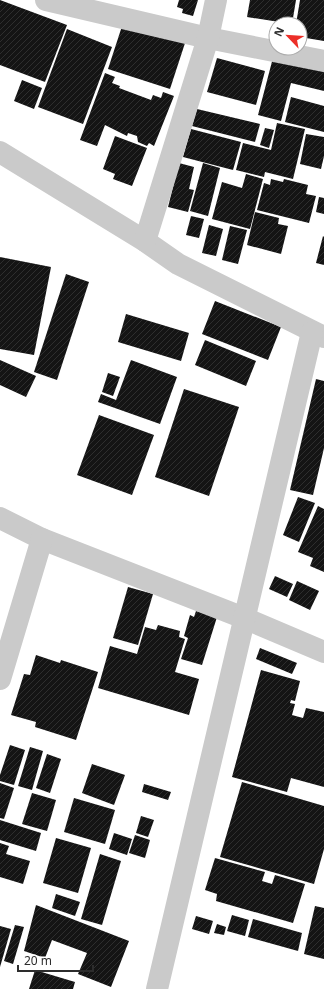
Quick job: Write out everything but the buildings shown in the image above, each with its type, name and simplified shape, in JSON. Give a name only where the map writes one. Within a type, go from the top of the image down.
[{"type":"street","points":[[46,0],[208,38],[324,61]]},
{"type":"street","points":[[145,241],[208,38],[216,0]]},
{"type":"street","points":[[0,152],[145,241],[178,264],[318,334],[244,618],[157,989]]},
{"type":"street","points":[[0,518],[42,539],[244,618],[324,652]]},
{"type":"street","points":[[0,679],[42,539]]}]
